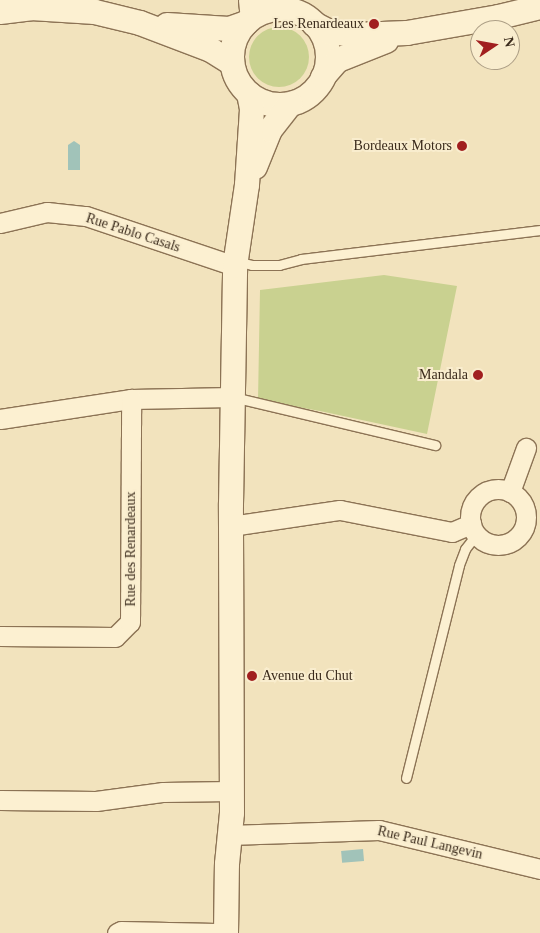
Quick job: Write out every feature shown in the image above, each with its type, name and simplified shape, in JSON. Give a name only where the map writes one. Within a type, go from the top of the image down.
[{"type":"street","points":[[140,23],[229,29],[248,14],[264,12],[273,5],[291,11],[330,32],[356,35],[407,33],[499,17],[540,7]]},
{"type":"street","points":[[0,12],[31,8],[95,12],[140,23],[210,50],[232,63]]},
{"type":"street","points":[[248,14],[232,48],[232,63],[236,78],[249,94],[264,103],[277,105],[290,104],[303,99],[315,90],[323,77],[338,60],[407,33]]},
{"type":"street","points":[[314,24],[322,35],[327,49],[327,64],[323,77]]},
{"type":"street","points":[[226,933],[226,864],[231,791],[231,526],[235,264],[247,185],[252,109],[249,94]]},
{"type":"street","points":[[247,185],[270,130],[290,104]]},
{"type":"street","name":"Rue Pablo Casals","points":[[0,223],[46,212],[86,216],[235,264]]},
{"type":"street","points":[[0,419],[132,399],[232,397]]},
{"type":"street","name":"Rue des Renardeaux","points":[[0,636],[115,637],[130,622],[132,399]]},
{"type":"street","points":[[510,492],[526,448]]},
{"type":"street","points":[[492,489],[510,492],[523,504],[526,513],[522,532],[516,539],[498,546],[489,544],[474,530],[469,515],[476,498],[492,489]]},
{"type":"street","points":[[231,526],[340,510],[452,532],[474,530]]},
{"type":"street","points":[[0,800],[96,802],[163,792],[231,791]]},
{"type":"street","name":"Rue Paul Langevin","points":[[229,834],[259,835],[379,830],[540,869]]},
{"type":"street","points":[[116,933],[121,931],[216,933]]},
{"type":"lane","points":[[235,264],[279,265],[301,259],[540,230]]},
{"type":"lane","points":[[232,397],[435,445]]},
{"type":"lane","points":[[406,778],[460,561],[474,530]]},
{"type":"green space","points":[[273,27],[285,27],[301,35],[307,45],[309,57],[307,69],[301,79],[285,87],[273,87],[257,79],[249,63],[249,51],[257,35]]},
{"type":"green space","points":[[384,275],[457,286],[427,434],[258,400],[260,290]]},
{"type":"water","points":[[74,141],[80,145],[80,170],[68,170],[68,145]]},
{"type":"water","points":[[363,849],[364,861],[342,863],[341,851]]},
{"type":"place","name":"Les Renardeaux","points":[[374,24]]},
{"type":"place","name":"Bordeaux Motors","points":[[462,146]]},
{"type":"place","name":"Mandala","points":[[478,375]]},
{"type":"place","name":"Avenue du Chut","points":[[252,676]]}]
